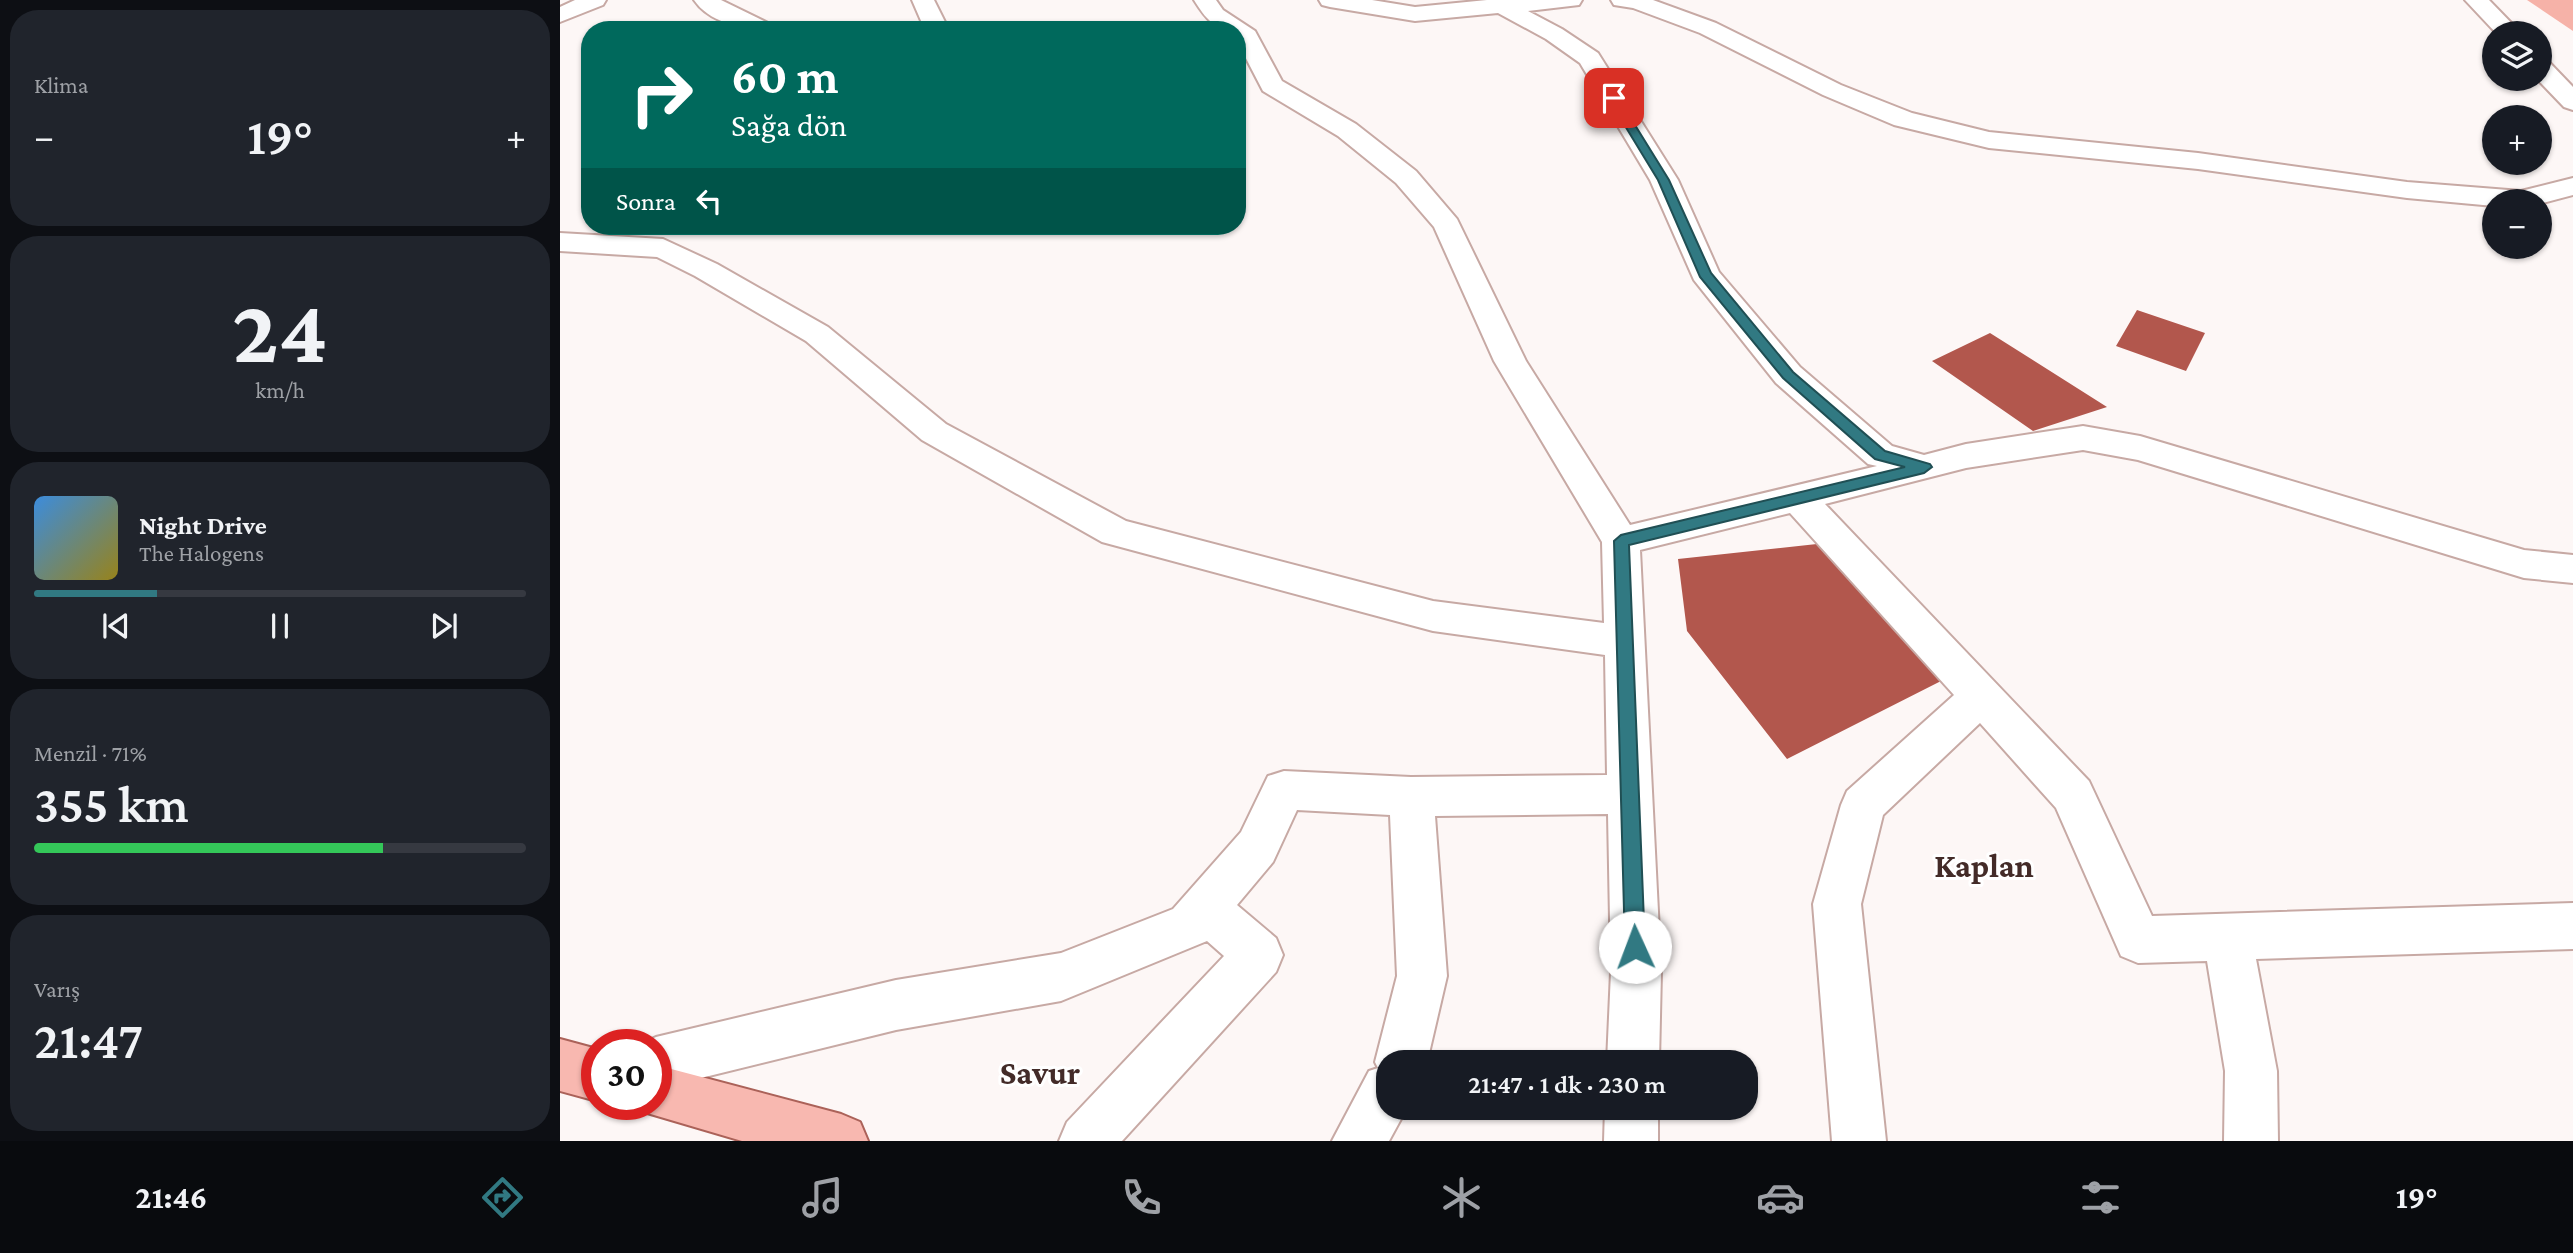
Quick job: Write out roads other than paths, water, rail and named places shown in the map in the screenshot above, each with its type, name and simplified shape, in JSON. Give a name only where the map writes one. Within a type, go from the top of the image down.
[{"type":"main road","points":[[560,1065],[581,1071]]},
{"type":"main road","points":[[672,1095],[841,1141]]},
{"type":"street","points":[[560,15],[595,0]]},
{"type":"street","points":[[705,0],[744,21]]},
{"type":"street","points":[[923,0],[933,21]]},
{"type":"street","points":[[1205,0],[1215,15],[1224,21]]},
{"type":"street","points":[[1330,0],[1415,14],[1500,3],[1571,0]]},
{"type":"street","points":[[1622,0],[1637,2],[1708,28],[1832,90],[1903,119],[1989,140],[2198,161],[2407,190],[2522,200],[2573,186]]},
{"type":"street","points":[[2476,0],[2497,21]]},
{"type":"street","points":[[1500,3],[1555,34],[1589,58],[1664,180],[1705,274],[1788,375],[1880,455],[1924,467]]},
{"type":"street","points":[[1246,35],[1272,86],[1347,130],[1406,177],[1447,225],[1510,361],[1621,541],[1636,972],[1633,1050]]},
{"type":"street","points":[[2552,79],[2573,102]]},
{"type":"street","points":[[560,242],[663,248],[706,270],[817,334],[934,432],[1115,532],[1433,616],[1625,642]]},
{"type":"street","points":[[1621,541],[1966,456],[2083,438],[2140,448],[2524,564],[2573,569]]},
{"type":"street","points":[[1797,498],[2073,795],[2138,940],[2573,926]]},
{"type":"street","points":[[1859,1141],[1837,904],[1863,805],[1982,695]]},
{"type":"street","points":[[672,1059],[896,1005],[1060,977],[1190,925],[1257,847],[1283,790],[1411,797],[1630,794]]},
{"type":"street","points":[[1404,1050],[1422,976],[1411,797]]},
{"type":"street","points":[[1086,1141],[1259,956],[1204,908]]},
{"type":"street","points":[[2227,937],[2251,1071],[2251,1141]]},
{"type":"street","points":[[1359,1141],[1376,1111]]},
{"type":"street","points":[[1631,1141],[1632,1120]]},
{"type":"district","name":"Kaplan","points":[[1984,865]]},
{"type":"district","name":"Savur","points":[[1040,1072]]}]
